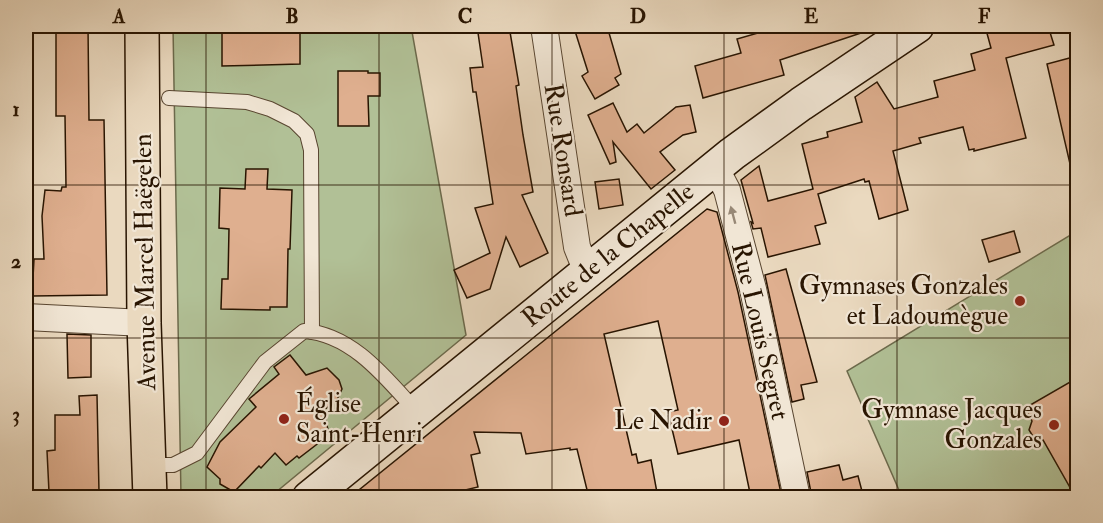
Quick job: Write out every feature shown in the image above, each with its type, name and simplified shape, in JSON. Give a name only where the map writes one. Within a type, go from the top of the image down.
[{"type":"main road","name":"Avenue Marcel Haëgelen","points":[[142,26],[144,323],[150,498]]},
{"type":"main road","name":"Route de la Chapelle","points":[[309,498],[715,167],[801,104],[917,26]]},
{"type":"street","name":"Rue Ronsard","points":[[544,26],[577,246],[587,272]]},
{"type":"street","name":"Rue Louis Segret","points":[[715,167],[727,190],[753,290],[797,498]]},
{"type":"street","points":[[26,317],[144,323]]},
{"type":"lane","points":[[170,98],[247,102],[294,121],[307,134],[311,150],[312,332]]},
{"type":"lane","points":[[149,465],[173,465],[197,453],[265,362],[304,332],[321,333],[349,346],[385,378],[416,411]]},
{"type":"green space","points":[[173,26],[411,26],[466,335],[270,497],[181,497]]},
{"type":"green space","name":"Gymnases Gonzales et Ladoumègue","points":[[1077,231],[1077,497],[902,497],[847,371]]},
{"type":"building","points":[[56,26],[88,26],[89,120],[104,120],[107,295],[32,296],[34,259],[44,259],[42,216],[45,190],[61,191],[62,187],[66,187],[65,116],[56,116]]},
{"type":"building","points":[[244,26],[300,27],[300,64],[222,66],[222,29],[244,28]]},
{"type":"building","points":[[477,26],[509,26],[533,192],[522,195],[548,253],[520,267],[506,237],[490,289],[467,298],[454,270],[490,253],[475,208],[493,204],[476,92],[473,92],[470,68],[483,67]]},
{"type":"building","points":[[593,26],[607,26],[621,74],[615,78],[619,85],[595,99],[582,76],[588,72],[575,31]]},
{"type":"building","points":[[782,26],[872,26],[873,29],[780,60],[784,75],[703,98],[695,66],[741,53],[737,39]]},
{"type":"building","points":[[985,26],[1048,26],[1054,45],[1006,58],[1026,138],[974,151],[974,149],[969,150],[963,127],[919,138],[921,143],[893,151],[908,210],[879,219],[869,181],[865,182],[864,179],[818,194],[826,223],[815,226],[820,244],[768,257],[761,228],[753,229],[741,180],[759,166],[768,201],[813,189],[802,144],[828,137],[827,132],[862,122],[855,97],[877,82],[894,109],[938,97],[934,81],[975,70],[971,54],[991,48]]},
{"type":"building","points":[[1077,56],[1077,163],[1070,164],[1047,64]]},
{"type":"building","points":[[338,71],[380,73],[380,96],[368,96],[369,126],[338,126]]},
{"type":"building","points":[[613,103],[627,132],[637,124],[644,133],[676,107],[690,105],[696,132],[683,135],[660,152],[675,170],[651,189],[613,142],[616,162],[610,164],[588,115]]},
{"type":"building","points":[[246,169],[268,169],[267,189],[292,190],[287,307],[270,307],[270,310],[221,309],[222,279],[228,279],[229,229],[219,228],[220,188],[245,189]]},
{"type":"building","points":[[619,179],[623,205],[599,209],[595,182]]},
{"type":"building","points":[[707,209],[717,212],[738,292],[782,498],[751,498],[739,440],[678,454],[668,412],[678,410],[658,321],[604,334],[632,455],[636,454],[638,463],[651,460],[658,498],[589,498],[577,449],[526,454],[521,433],[474,432],[480,453],[471,455],[478,487],[448,494],[449,498],[349,498]]},
{"type":"building","points":[[1014,231],[1020,252],[989,262],[982,240]]},
{"type":"building","points":[[786,269],[817,382],[801,385],[804,399],[792,402],[765,275]]},
{"type":"building","points":[[67,334],[91,335],[91,377],[68,378]]},
{"type":"building","name":"Église Saint-Henri","points":[[290,355],[306,375],[327,368],[339,380],[342,389],[337,400],[324,410],[329,435],[286,465],[275,453],[234,492],[220,484],[220,479],[207,467],[220,442],[256,407],[249,399],[279,374],[274,367]]},
{"type":"building","name":"Gymnase Jacques Gonzales","points":[[1077,378],[1076,498],[1043,440],[1034,438],[1029,430],[1032,421],[1025,408]]},
{"type":"building","points":[[97,395],[99,492],[49,492],[47,451],[55,450],[55,415],[80,415],[79,396]]},
{"type":"building","points":[[839,465],[843,480],[858,476],[863,495],[851,498],[812,498],[807,472]]},
{"type":"place","name":"Gymnases Gonzales et Ladoumègue","points":[[1020,301]]},
{"type":"place","name":"Église Saint-Henri","points":[[284,419]]},
{"type":"place","name":"Le Nadir","points":[[724,421]]},
{"type":"place","name":"Gymnase Jacques Gonzales","points":[[1054,425]]}]
